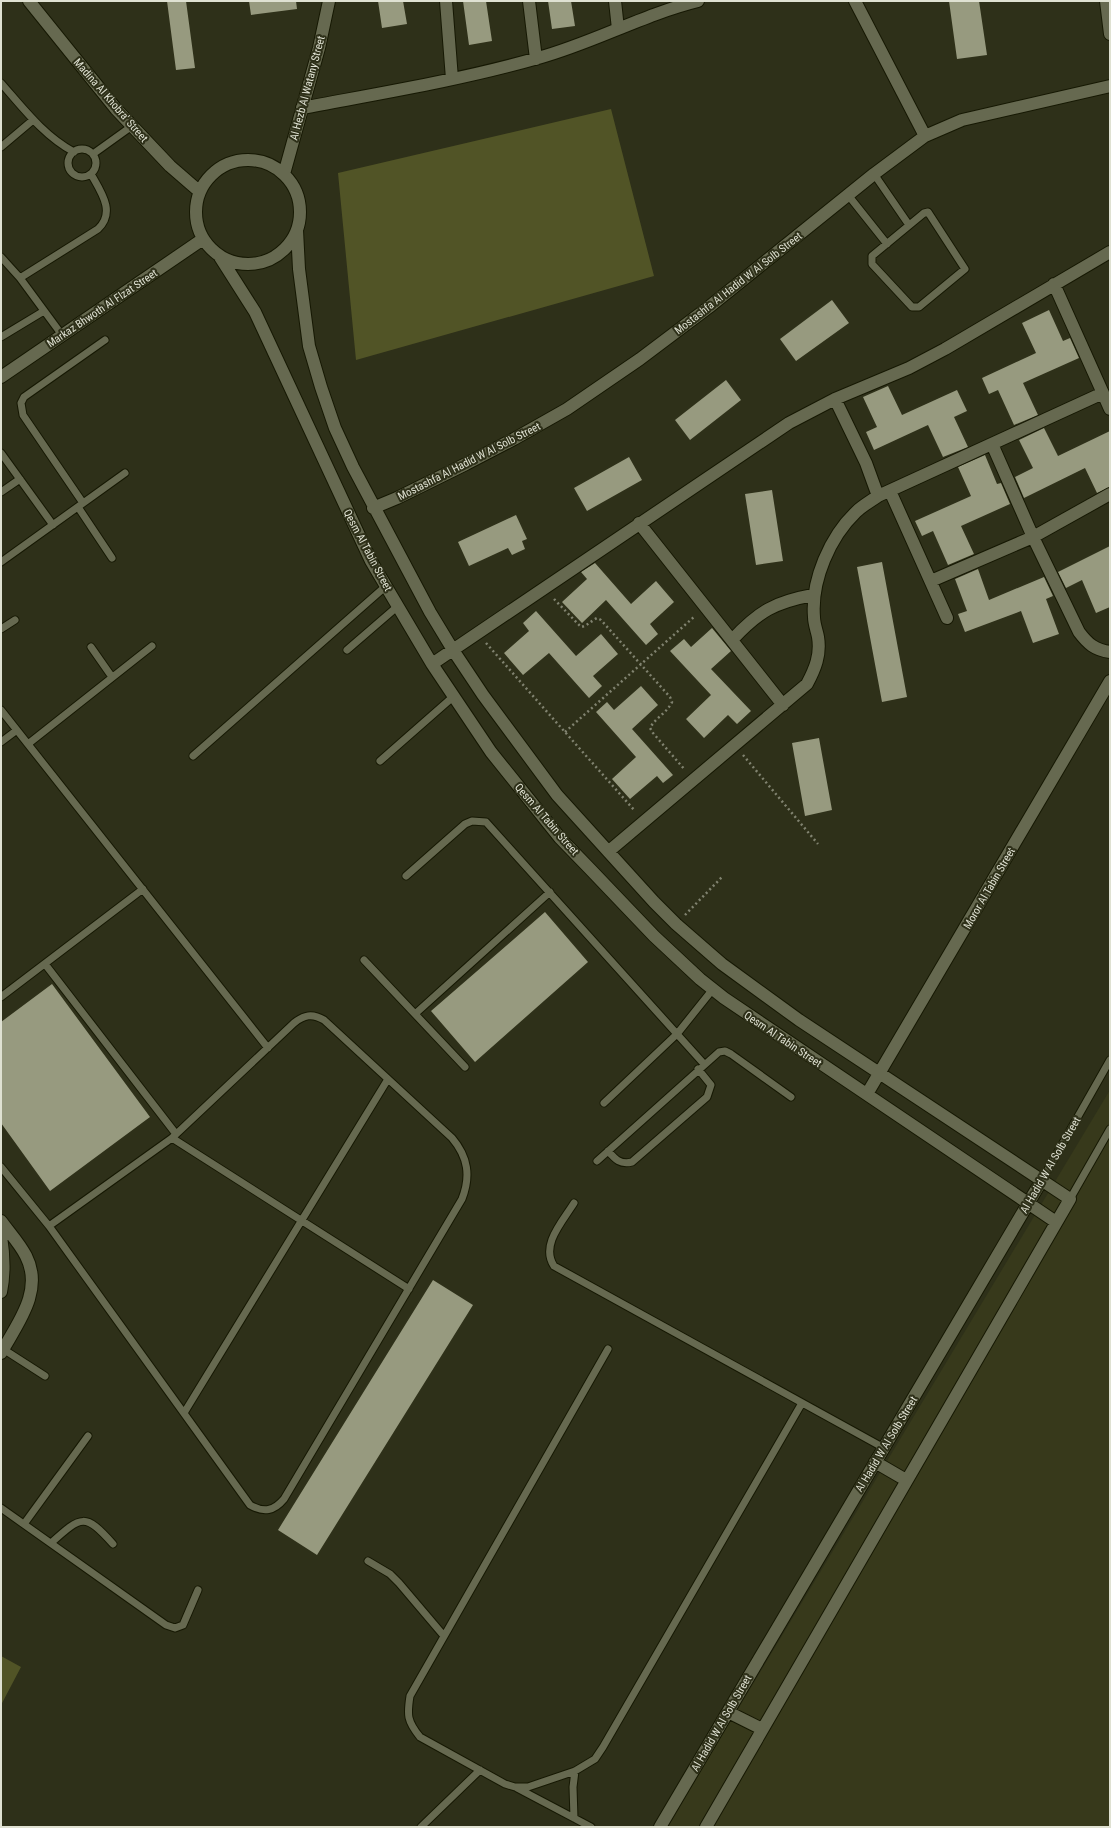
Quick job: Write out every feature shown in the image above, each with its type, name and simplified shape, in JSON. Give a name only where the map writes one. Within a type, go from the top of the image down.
[{"type":"street","name":"Madina Al Khobra' Street","points":[[28,1],[132,126],[170,166],[200,192]]},
{"type":"street","name":"Al Hezb Al Watany Street","points":[[284,174],[319,48],[329,1]]},
{"type":"street","points":[[446,1],[452,78]]},
{"type":"street","points":[[529,1],[536,59]]},
{"type":"street","points":[[615,1],[618,29]]},
{"type":"street","points":[[854,1],[925,136]]},
{"type":"street","points":[[1106,1],[1110,34]]},
{"type":"street","points":[[302,108],[452,78],[536,59],[565,50],[648,16],[692,2]]},
{"type":"street","name":"Mostashfa Al Hadid W Al Solb Street","points":[[374,508],[466,464],[566,409],[640,360],[874,174],[925,136],[962,120],[1110,86]]},
{"type":"street","points":[[297,230],[285,250],[265,262],[242,264],[220,257],[210,249],[197,224],[196,208],[200,192],[211,175],[228,164],[247,160],[267,163],[284,174],[295,190],[300,210],[297,230],[303,307],[311,353],[335,428],[374,508],[430,612],[483,695],[557,795],[676,924],[704,950],[746,983],[1070,1199],[706,1827]]},
{"type":"street","name":"Markaz Bhwoth Al Flzat Street","points":[[1,377],[203,238]]},
{"type":"street","points":[[432,664],[789,423],[835,399],[909,368],[945,349],[1110,252]]},
{"type":"street","name":"Qesm Al Tabin Street","points":[[220,257],[255,312],[279,360],[350,517],[386,586],[432,664],[491,752],[560,838],[654,936],[713,989],[748,1015],[1056,1222]]},
{"type":"street","points":[[1054,284],[1110,409]]},
{"type":"street","points":[[609,851],[807,684],[815,670],[819,655],[819,639],[814,618],[813,595],[828,552],[841,529],[857,511],[884,494],[1103,393]]},
{"type":"street","points":[[835,399],[866,463],[930,580],[947,618]]},
{"type":"street","points":[[992,444],[1033,537],[1078,632],[1087,643],[1100,651],[1110,652]]},
{"type":"street","points":[[930,580],[1033,537],[1110,494]]},
{"type":"street","points":[[639,523],[783,705]]},
{"type":"street","points":[[732,640],[749,622],[768,609],[789,600],[813,595]]},
{"type":"street","name":"Moror Al Tabin Street","points":[[867,1094],[1110,681]]},
{"type":"street","name":"Al Hadid W Al Solb Street","points":[[662,1827],[728,1712],[1042,1180]]},
{"type":"street","points":[[1,1221],[26,1256],[32,1273],[32,1290],[28,1306],[2,1351]]},
{"type":"street","points":[[1,1236],[4,1255],[4,1278],[1,1292]]},
{"type":"street","points":[[875,1462],[906,1480]]},
{"type":"street","points":[[728,1712],[762,1729]]},
{"type":"lane","points":[[1,82],[33,120],[58,142],[74,152]]},
{"type":"lane","points":[[1,147],[33,120]]},
{"type":"lane","points":[[94,154],[132,126]]},
{"type":"lane","points":[[84,149],[94,154],[96,165],[91,174],[80,177],[71,172],[68,161],[74,152],[84,149]]},
{"type":"lane","points":[[20,278],[98,229],[104,223],[107,215],[107,206],[91,174]]},
{"type":"lane","points":[[874,174],[909,225]]},
{"type":"lane","points":[[848,195],[887,244]]},
{"type":"lane","points":[[924,212],[930,213],[965,266],[964,272],[919,307],[912,307],[872,264],[872,256],[909,225],[924,212]]},
{"type":"lane","points":[[1,257],[20,278],[62,335]]},
{"type":"lane","points":[[1,337],[44,311]]},
{"type":"lane","points":[[104,340],[24,397],[21,403],[23,415],[112,558]]},
{"type":"lane","points":[[1,453],[53,525]]},
{"type":"lane","points":[[1,466],[7,462]]},
{"type":"lane","points":[[2,559],[53,525],[125,473]]},
{"type":"lane","points":[[1,492],[20,479]]},
{"type":"lane","points":[[192,756],[386,586]]},
{"type":"lane","points":[[347,650],[398,606]]},
{"type":"lane","points":[[1,629],[15,620]]},
{"type":"lane","points":[[28,744],[152,646]]},
{"type":"lane","points":[[91,647],[112,677]]},
{"type":"lane","points":[[380,761],[454,696]]},
{"type":"lane","points":[[1,710],[268,1048]]},
{"type":"lane","points":[[1,742],[17,730]]},
{"type":"lane","points":[[406,876],[465,824],[479,820],[486,822],[704,1064]]},
{"type":"lane","points":[[1,997],[143,889]]},
{"type":"lane","points":[[415,1014],[550,892]]},
{"type":"lane","points":[[364,960],[465,1067]]},
{"type":"lane","points":[[45,964],[174,1136],[302,1221],[409,1289]]},
{"type":"lane","points":[[604,1104],[677,1034],[713,989]]},
{"type":"lane","points":[[1,1167],[49,1226],[250,1506],[259,1510],[268,1511],[277,1507],[284,1500],[409,1289],[462,1199],[467,1186],[468,1173],[466,1160],[461,1148],[324,1020],[317,1016],[308,1015],[301,1018],[174,1136],[49,1226]]},
{"type":"lane","points":[[597,1161],[698,1069],[719,1052],[725,1052],[791,1097]]},
{"type":"lane","name":"Al Hadid W Al Solb Street","points":[[1042,1180],[1110,1060]]},
{"type":"lane","points":[[608,1151],[618,1162],[632,1162],[707,1096],[711,1085],[698,1069]]},
{"type":"lane","points":[[184,1413],[388,1079]]},
{"type":"lane","points":[[1070,1199],[1110,1129]]},
{"type":"lane","points":[[574,1203],[548,1249],[549,1258],[554,1266],[884,1448]]},
{"type":"lane","points":[[591,1827],[515,1787],[505,1784],[420,1736],[410,1725],[408,1711],[410,1696],[608,1349]]},
{"type":"lane","points":[[2,1351],[45,1376]]},
{"type":"lane","points":[[515,1787],[528,1787],[575,1771],[595,1759],[802,1403]]},
{"type":"lane","points":[[24,1524],[88,1436]]},
{"type":"lane","points":[[1,1508],[166,1625],[175,1628],[183,1625],[198,1590]]},
{"type":"lane","points":[[51,1543],[68,1528],[79,1522],[88,1522],[95,1525],[113,1544]]},
{"type":"lane","points":[[368,1561],[395,1579],[444,1636]]},
{"type":"lane","points":[[421,1827],[480,1770]]},
{"type":"lane","points":[[574,1818],[573,1794],[575,1771]]},
{"type":"path","points":[[544,588],[581,628],[585,627],[597,618],[601,620],[672,702],[669,709],[653,723],[650,728],[652,733],[694,780]]},
{"type":"path","points":[[565,732],[706,606]]},
{"type":"path","points":[[478,634],[644,822]]},
{"type":"path","points":[[735,746],[818,844]]},
{"type":"path","points":[[676,924],[722,877]]},
{"type":"shaded area","points":[[611,109],[654,276],[356,360],[338,173]]},
{"type":"shaded area","points":[[1110,1090],[1110,1827],[667,1827]]},
{"type":"shaded area","points":[[1,1656],[21,1667],[1,1705]]},
{"type":"building","points":[[167,1],[186,1],[195,68],[176,70]]},
{"type":"building","points":[[249,1],[296,1],[297,9],[251,15]]},
{"type":"building","points":[[378,1],[403,1],[407,24],[382,28]]},
{"type":"building","points":[[463,1],[486,1],[492,41],[469,45]]},
{"type":"building","points":[[548,1],[571,1],[575,26],[552,29]]},
{"type":"building","points":[[949,1],[979,1],[987,55],[957,59]]},
{"type":"building","points":[[832,300],[849,323],[796,361],[780,339]]},
{"type":"building","points":[[1049,310],[1063,341],[1070,338],[1079,358],[1023,383],[1038,415],[1014,425],[998,390],[989,394],[982,378],[1036,353],[1022,323]]},
{"type":"building","points":[[726,380],[741,400],[690,440],[675,420]]},
{"type":"building","points":[[888,386],[902,415],[957,390],[967,411],[954,417],[968,447],[943,457],[928,425],[874,450],[866,432],[877,427],[863,397]]},
{"type":"building","points":[[1044,428],[1058,456],[1110,431],[1110,487],[1097,493],[1085,468],[1024,498],[1015,477],[1033,468],[1019,440]]},
{"type":"building","points":[[985,455],[997,484],[1001,483],[1010,504],[961,526],[974,554],[948,565],[933,531],[922,536],[915,521],[971,496],[958,467]]},
{"type":"building","points":[[629,457],[642,480],[587,511],[574,488]]},
{"type":"building","points":[[772,490],[783,561],[756,565],[745,494]]},
{"type":"building","points":[[516,515],[527,539],[522,541],[525,549],[512,555],[508,548],[469,566],[458,542]]},
{"type":"building","points":[[1110,546],[1110,607],[1096,613],[1082,580],[1066,588],[1058,572]]},
{"type":"building","points":[[882,562],[907,697],[882,702],[857,567]]},
{"type":"building","points":[[595,563],[631,604],[656,581],[674,602],[650,624],[658,634],[646,645],[606,600],[582,623],[562,602],[587,579],[581,572]]},
{"type":"building","points":[[978,569],[989,600],[1044,577],[1053,596],[1046,599],[1059,634],[1033,643],[1021,611],[965,632],[958,614],[967,611],[955,579]]},
{"type":"building","points":[[536,611],[576,656],[601,634],[618,654],[593,676],[602,686],[589,698],[549,653],[523,675],[504,653],[529,631],[523,623]]},
{"type":"building","points":[[712,628],[731,651],[711,669],[751,711],[737,724],[728,715],[704,738],[686,719],[711,695],[670,651],[684,639],[691,647]]},
{"type":"building","points":[[641,686],[658,705],[632,729],[673,775],[663,783],[657,776],[630,799],[612,779],[636,757],[596,712],[607,702],[614,710]]},
{"type":"building","points":[[819,738],[832,810],[805,816],[792,743]]},
{"type":"building","points":[[545,912],[588,962],[475,1062],[431,1011]]},
{"type":"building","points":[[52,984],[150,1117],[50,1191],[1,1123],[1,1022]]},
{"type":"building","points":[[433,1280],[473,1305],[317,1555],[278,1530]]}]
